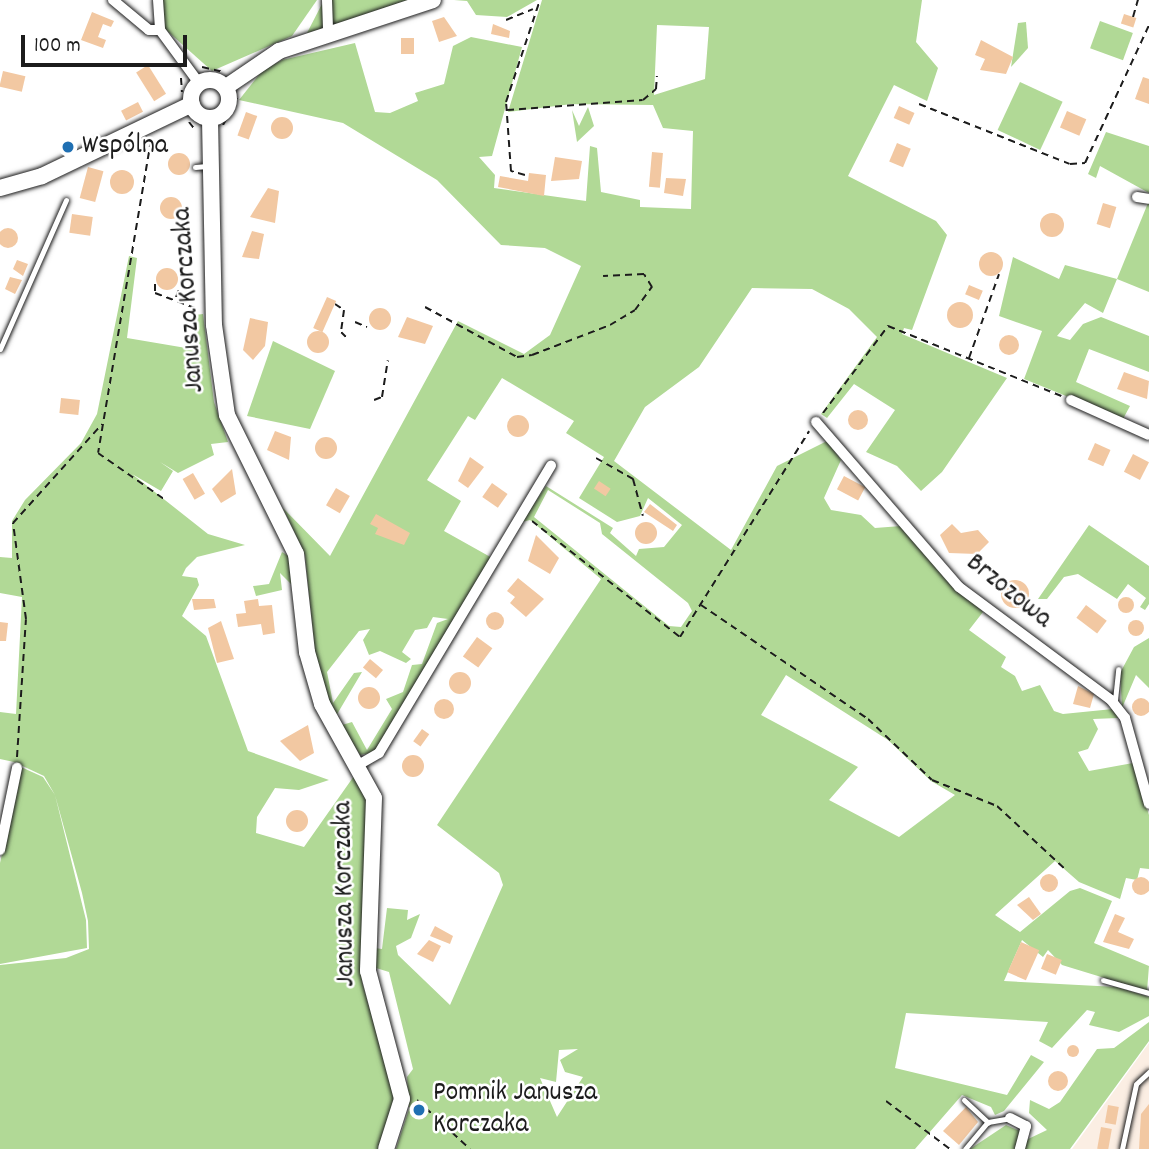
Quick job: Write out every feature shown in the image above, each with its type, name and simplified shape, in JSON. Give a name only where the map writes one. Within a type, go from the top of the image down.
[{"type":"street","points":[[113,0],[149,30],[160,30]]},
{"type":"street","points":[[158,0],[160,30],[200,83],[226,87],[279,51],[433,0]]},
{"type":"street","points":[[327,0],[328,35]]},
{"type":"street","points":[[0,188],[42,176],[155,118],[192,104],[200,83]]},
{"type":"street","points":[[192,104],[210,119],[226,111],[226,87]]},
{"type":"street","name":"Janusza Korczaka","points":[[210,119],[201,166],[214,325],[227,415],[296,554],[314,681],[360,764],[376,813],[368,971],[402,1098],[386,1149]]},
{"type":"street","points":[[1071,400],[1149,435]]},
{"type":"street","name":"Brzozowa","points":[[816,422],[959,587],[1115,706]]},
{"type":"street","points":[[360,764],[379,753],[551,466]]},
{"type":"street","points":[[1115,706],[1149,804]]},
{"type":"street","points":[[0,850],[17,768]]},
{"type":"street","points":[[1010,1118],[1026,1126],[1020,1149]]},
{"type":"lane","points":[[0,349],[66,200]]},
{"type":"lane","points":[[1115,706],[1118,669]]},
{"type":"lane","points":[[1103,980],[1149,993]]},
{"type":"lane","points":[[1122,1149],[1136,1084],[1149,1072]]},
{"type":"lane","points":[[964,1100],[988,1122]]},
{"type":"lane","points":[[965,1149],[988,1122],[1010,1118]]},
{"type":"path","points":[[525,175],[511,172],[506,111],[534,9],[540,0]]},
{"type":"path","points":[[1133,17],[1138,0]]},
{"type":"path","points":[[506,20],[534,9]]},
{"type":"path","points":[[919,104],[1070,164],[1085,163],[1149,24]]},
{"type":"path","points":[[506,111],[643,100],[656,89],[657,76]]},
{"type":"path","points":[[155,118],[102,423],[100,458],[164,499]]},
{"type":"path","points":[[425,307],[517,357],[532,355],[611,325],[635,310],[652,286],[644,274],[603,276]]},
{"type":"path","points":[[969,359],[999,274]]},
{"type":"path","points":[[155,284],[155,293],[176,298],[195,308]]},
{"type":"path","points":[[176,298],[181,284]]},
{"type":"path","points":[[335,304],[344,310],[341,332],[349,340]]},
{"type":"path","points":[[355,322],[367,327]]},
{"type":"path","points":[[523,513],[680,638],[816,422],[888,326],[1071,400]]},
{"type":"path","points":[[374,400],[382,397],[388,360]]},
{"type":"path","points":[[17,768],[26,619],[13,523],[102,423]]},
{"type":"path","points":[[596,458],[633,479],[643,516]]},
{"type":"path","points":[[700,605],[868,719],[932,780],[997,806],[1065,869]]},
{"type":"path","points":[[415,1097],[470,1149]]},
{"type":"path","points":[[886,1101],[950,1149]]},
{"type":"shaded area","points":[[1149,1043],[1149,1149],[1072,1149]]},
{"type":"green space","points":[[160,0],[317,0],[292,36],[212,71],[165,29]]},
{"type":"green space","points":[[324,0],[412,0],[413,2],[307,33]]},
{"type":"green space","points":[[454,0],[537,0],[507,17],[476,15],[467,1]]},
{"type":"green space","points":[[542,0],[922,0],[916,42],[938,68],[927,101],[894,85],[848,176],[936,221],[947,235],[912,330],[904,328],[902,334],[1007,378],[942,472],[921,491],[897,466],[866,452],[895,410],[854,384],[827,418],[821,414],[877,337],[849,309],[812,289],[752,288],[699,367],[645,407],[614,461],[731,550],[777,466],[827,441],[841,460],[824,498],[831,510],[861,515],[875,528],[901,526],[983,612],[969,630],[1006,657],[1001,667],[1015,676],[1022,691],[1040,685],[1054,711],[1063,714],[1113,709],[1118,718],[1093,719],[1098,729],[1088,749],[1078,752],[1089,771],[1133,763],[1149,815],[1149,869],[1140,868],[1137,880],[1126,878],[1120,899],[1079,882],[1055,861],[995,915],[1020,932],[1070,891],[1080,888],[1112,901],[1094,943],[1149,966],[1147,991],[1062,965],[1048,950],[1043,957],[1022,940],[1004,981],[1117,987],[1149,997],[1149,1016],[1119,1032],[1089,1025],[1095,1012],[1087,1010],[1052,1048],[1039,1041],[1048,1022],[906,1013],[895,1068],[1007,1095],[1031,1055],[1044,1062],[1004,1111],[995,1115],[991,1107],[962,1095],[915,1149],[396,1149],[409,1109],[421,1109],[409,1107],[407,1077],[413,1069],[389,972],[376,968],[375,948],[382,949],[387,908],[408,910],[407,920],[420,914],[411,938],[396,946],[398,955],[450,1005],[503,885],[499,873],[437,825],[601,579],[530,520],[522,522],[546,486],[613,528],[610,533],[636,556],[639,549],[664,547],[682,525],[648,498],[640,516],[617,522],[579,498],[604,457],[566,433],[574,421],[502,378],[475,420],[468,416],[427,480],[461,501],[444,531],[494,559],[376,752],[360,755],[342,725],[352,722],[367,750],[392,709],[386,699],[403,692],[412,665],[422,664],[437,623],[448,619],[433,617],[427,628],[415,630],[402,652],[411,659],[406,663],[380,651],[369,655],[363,640],[370,629],[359,631],[327,672],[333,703],[354,673],[362,672],[336,716],[323,691],[315,652],[305,555],[283,508],[330,556],[458,321],[524,354],[550,335],[581,266],[545,248],[501,245],[437,180],[343,123],[239,100],[262,71],[282,60],[355,43],[375,112],[390,113],[418,101],[415,93],[444,84],[453,46],[471,37],[522,47],[492,156],[479,157],[495,175],[494,188],[586,201],[590,146],[597,148],[601,192],[640,200],[640,207],[691,209],[693,131],[663,128],[653,105],[572,104],[508,112]],"holes":[[[657,25],[709,27],[705,79],[654,95]],[[548,490],[600,523],[602,534],[688,603],[692,611],[681,627],[669,626],[534,517]],[[786,675],[888,740],[931,781],[955,795],[899,837],[829,800],[858,767],[761,715]],[[578,1049],[560,1060],[565,1072],[583,1077],[557,1117],[540,1078],[556,1082],[559,1050]]]},
{"type":"green space","points":[[1100,21],[1133,33],[1123,60],[1090,48]]},
{"type":"green space","points":[[1026,22],[1028,48],[1011,67],[1018,23]]},
{"type":"green space","points":[[1020,82],[1063,102],[1040,150],[998,130]]},
{"type":"green space","points":[[588,107],[594,126],[577,142],[572,110],[579,126]]},
{"type":"green space","points":[[1106,132],[1149,146],[1149,193],[1100,166],[1096,178],[1088,174]]},
{"type":"green space","points":[[1149,204],[1149,292],[1117,279]]},
{"type":"green space","points":[[129,256],[137,258],[127,338],[192,349],[195,315],[203,314],[214,402],[228,442],[211,444],[214,455],[178,473],[160,462],[173,471],[161,491],[132,474],[208,534],[245,545],[197,557],[186,568],[182,576],[197,578],[199,585],[182,616],[206,636],[248,751],[329,780],[299,790],[275,788],[257,817],[256,833],[304,847],[354,776],[367,796],[370,850],[363,888],[362,982],[395,1096],[378,1149],[0,1149],[0,965],[66,958],[89,949],[88,921],[82,893],[55,795],[44,776],[14,762],[0,759],[0,712],[16,714],[22,597],[0,593],[0,557],[12,558],[12,521],[25,500],[81,443],[97,414]]},
{"type":"green space","points":[[1013,257],[1059,279],[1065,265],[1117,279],[1103,313],[1085,303],[1057,336],[1070,340],[1083,324],[1101,317],[1149,336],[1149,372],[1089,349],[1076,382],[1130,406],[1123,419],[1024,379],[1042,331],[999,316]]},
{"type":"green space","points":[[273,341],[335,371],[310,429],[247,416]]},
{"type":"green space","points":[[1089,525],[1149,566],[1149,604],[1145,610],[1140,607],[1146,598],[1128,584],[1117,599],[1078,574],[1064,577],[1047,599],[1038,599]]},
{"type":"green space","points":[[282,552],[290,557],[293,586],[280,573],[282,590],[256,596],[253,586],[269,584]]},
{"type":"green space","points":[[1149,638],[1149,688],[1136,675],[1122,708],[1120,673],[1134,647]]},
{"type":"green space","points":[[21,767],[43,777],[55,795],[86,920],[87,948],[0,964],[0,863]]},
{"type":"green space","points":[[1149,1022],[1149,1041],[1070,1149],[1024,1149],[1026,1140],[1047,1130],[1029,1113],[1030,1100],[1049,1109],[1060,1102],[1097,1049],[1114,1048]]},
{"type":"green space","points":[[1006,1125],[1020,1131],[1015,1149],[970,1149]]},
{"type":"building","points":[[92,12],[114,21],[111,27],[103,24],[98,37],[106,40],[103,48],[81,40]]},
{"type":"building","points":[[1124,14],[1136,18],[1133,28],[1121,24]]},
{"type":"building","points":[[444,17],[457,36],[439,42],[432,21]]},
{"type":"building","points":[[493,24],[510,31],[509,38],[491,34]]},
{"type":"building","points":[[401,38],[414,38],[414,54],[401,54]]},
{"type":"building","points":[[981,40],[1013,57],[1006,74],[980,70],[985,59],[975,55]]},
{"type":"building","points":[[148,65],[166,94],[154,101],[136,72]]},
{"type":"building","points":[[3,71],[25,76],[22,92],[0,87]]},
{"type":"building","points":[[1143,77],[1149,79],[1149,104],[1135,99]]},
{"type":"building","points":[[138,102],[143,112],[126,120],[121,111]]},
{"type":"building","points":[[899,106],[915,113],[909,125],[894,118]]},
{"type":"building","points":[[1067,111],[1086,119],[1079,136],[1060,128]]},
{"type":"building","points":[[246,112],[257,116],[249,140],[237,135]]},
{"type":"building","points":[[282,117],[290,120],[293,128],[290,136],[282,139],[274,136],[271,128],[274,120]]},
{"type":"building","points":[[897,143],[911,149],[903,167],[889,161]]},
{"type":"building","points":[[652,152],[663,153],[660,188],[649,187]]},
{"type":"building","points":[[179,153],[187,156],[190,164],[187,172],[179,175],[171,172],[168,164],[171,156]]},
{"type":"building","points":[[555,157],[582,161],[579,179],[551,181]]},
{"type":"building","points":[[88,167],[103,171],[95,202],[80,198]]},
{"type":"building","points":[[122,170],[133,177],[134,182],[127,193],[122,194],[111,187],[110,182],[117,171]]},
{"type":"building","points":[[529,173],[546,175],[544,196],[498,187],[500,176],[528,181]]},
{"type":"building","points":[[666,178],[686,179],[683,196],[664,193]]},
{"type":"building","points":[[268,188],[279,191],[275,223],[250,217]]},
{"type":"building","points":[[171,197],[181,204],[182,208],[175,218],[171,219],[161,212],[160,208],[167,198]]},
{"type":"building","points":[[1103,203],[1116,207],[1110,228],[1097,224]]},
{"type":"building","points":[[1052,213],[1063,220],[1064,225],[1057,236],[1052,237],[1041,230],[1040,225],[1047,214]]},
{"type":"building","points":[[72,214],[93,217],[90,236],[69,233]]},
{"type":"building","points":[[4,228],[12,228],[18,238],[12,248],[4,248],[-2,242],[-2,234]]},
{"type":"building","points":[[252,231],[264,234],[259,259],[242,257]]},
{"type":"building","points":[[991,252],[1002,259],[1003,264],[996,275],[991,276],[980,269],[979,264],[986,253]]},
{"type":"building","points":[[17,260],[28,264],[23,276],[13,269]]},
{"type":"building","points":[[167,268],[175,271],[178,279],[175,287],[167,290],[159,287],[156,279],[159,271]]},
{"type":"building","points":[[10,277],[22,280],[15,294],[5,289]]},
{"type":"building","points":[[969,285],[983,291],[979,300],[965,294]]},
{"type":"building","points":[[327,297],[336,301],[322,332],[313,328]]},
{"type":"building","points":[[960,302],[969,306],[973,315],[969,324],[960,328],[951,324],[947,315],[951,306]]},
{"type":"building","points":[[380,308],[388,311],[391,319],[388,327],[380,330],[372,327],[369,319],[372,311]]},
{"type":"building","points":[[407,317],[433,326],[425,344],[398,337]]},
{"type":"building","points":[[250,318],[268,322],[265,346],[253,360],[243,350]]},
{"type":"building","points":[[318,331],[326,334],[329,342],[326,350],[318,353],[310,350],[307,342],[310,334]]},
{"type":"building","points":[[1009,335],[1016,338],[1019,345],[1016,352],[1009,355],[1002,352],[999,345],[1002,338]]},
{"type":"building","points":[[1124,372],[1149,381],[1147,399],[1117,389]]},
{"type":"building","points":[[61,398],[80,400],[78,415],[59,413]]},
{"type":"building","points":[[858,410],[865,413],[868,420],[865,427],[858,430],[851,427],[848,420],[851,413]]},
{"type":"building","points":[[518,415],[526,418],[529,426],[526,434],[518,437],[510,434],[507,426],[510,418]]},
{"type":"building","points":[[275,431],[291,437],[289,460],[267,450]]},
{"type":"building","points":[[326,437],[334,440],[337,448],[334,456],[326,459],[318,456],[315,448],[318,440]]},
{"type":"building","points":[[1095,443],[1111,450],[1103,466],[1088,459]]},
{"type":"building","points":[[1133,454],[1149,462],[1140,480],[1124,472]]},
{"type":"building","points":[[470,457],[484,467],[468,488],[458,481]]},
{"type":"building","points":[[232,469],[236,494],[221,503],[212,489]]},
{"type":"building","points":[[193,473],[205,494],[195,500],[183,479]]},
{"type":"building","points":[[844,476],[865,487],[858,501],[837,489]]},
{"type":"building","points":[[599,481],[611,489],[606,496],[594,488]]},
{"type":"building","points":[[492,483],[508,494],[498,508],[482,497]]},
{"type":"building","points":[[336,488],[350,496],[340,513],[326,505]]},
{"type":"building","points":[[650,504],[677,525],[673,531],[644,512]]},
{"type":"building","points":[[376,514],[410,533],[404,545],[375,534],[378,528],[370,524]]},
{"type":"building","points":[[646,522],[654,525],[657,533],[654,541],[646,544],[638,541],[635,533],[638,525]]},
{"type":"building","points":[[952,524],[961,533],[978,530],[989,542],[977,554],[949,553],[940,535]]},
{"type":"building","points":[[536,535],[559,558],[550,574],[528,561]]},
{"type":"building","points":[[518,578],[544,599],[526,617],[510,603],[515,597],[507,591]]},
{"type":"building","points":[[1015,580],[1025,584],[1029,594],[1025,604],[1015,608],[1005,604],[1001,594],[1005,584]]},
{"type":"building","points":[[1126,597],[1134,605],[1126,613],[1118,605]]},
{"type":"building","points":[[192,599],[214,599],[216,608],[194,610]]},
{"type":"building","points":[[258,599],[259,606],[272,605],[275,633],[263,635],[261,624],[238,627],[236,614],[246,613],[244,601]]},
{"type":"building","points":[[1086,605],[1107,621],[1097,633],[1076,618]]},
{"type":"building","points":[[491,612],[499,612],[504,621],[502,628],[491,630],[486,625],[486,617]]},
{"type":"building","points":[[1133,620],[1139,620],[1144,628],[1142,634],[1133,636],[1128,631],[1128,625]]},
{"type":"building","points":[[221,621],[234,659],[217,663],[208,628]]},
{"type":"building","points":[[0,622],[8,623],[6,641],[0,641]]},
{"type":"building","points":[[477,637],[492,648],[478,668],[463,656]]},
{"type":"building","points":[[370,659],[383,670],[376,678],[363,667]]},
{"type":"building","points":[[460,672],[468,675],[471,683],[468,691],[460,694],[452,691],[449,683],[452,675]]},
{"type":"building","points":[[1078,686],[1094,694],[1090,708],[1073,704]]},
{"type":"building","points":[[365,687],[373,687],[380,694],[380,702],[373,709],[365,709],[358,702],[358,694]]},
{"type":"building","points":[[1141,698],[1147,701],[1150,707],[1147,713],[1141,716],[1135,713],[1132,707],[1135,701]]},
{"type":"building","points":[[444,699],[451,702],[454,709],[451,716],[444,719],[437,716],[434,709],[437,702]]},
{"type":"building","points":[[308,725],[314,753],[300,761],[280,741]]},
{"type":"building","points":[[422,729],[429,734],[420,746],[413,741]]},
{"type":"building","points":[[413,755],[421,758],[424,766],[421,774],[413,777],[405,774],[402,766],[405,758]]},
{"type":"building","points":[[297,810],[305,813],[308,821],[305,829],[297,832],[289,829],[286,821],[289,813]]},
{"type":"building","points":[[1045,874],[1053,874],[1058,883],[1056,890],[1045,892],[1040,887],[1040,879]]},
{"type":"building","points":[[1141,877],[1147,880],[1150,886],[1147,892],[1141,895],[1135,892],[1132,886],[1135,880]]},
{"type":"building","points":[[1029,897],[1041,914],[1033,920],[1017,905]]},
{"type":"building","points":[[1115,914],[1125,918],[1118,932],[1134,939],[1129,949],[1103,942]]},
{"type":"building","points":[[435,926],[453,936],[450,944],[430,936]]},
{"type":"building","points":[[429,940],[441,946],[433,962],[417,954]]},
{"type":"building","points":[[1021,942],[1039,950],[1026,980],[1008,972]]},
{"type":"building","points":[[1047,954],[1062,960],[1056,975],[1041,969]]},
{"type":"building","points":[[1068,1046],[1078,1046],[1078,1056],[1068,1056]]},
{"type":"building","points":[[1058,1071],[1065,1074],[1068,1081],[1065,1088],[1058,1091],[1051,1088],[1048,1081],[1051,1074]]},
{"type":"building","points":[[1149,1104],[1149,1149],[1139,1149],[1141,1114]]},
{"type":"building","points":[[1108,1105],[1119,1107],[1116,1125],[1105,1123]]},
{"type":"building","points":[[966,1107],[978,1122],[959,1145],[943,1131]]},
{"type":"building","points":[[1101,1127],[1112,1129],[1108,1149],[1097,1149]]},
{"type":"place","name":"Wspólna","points":[[68,147]]},
{"type":"place","name":"Pomnik Janusza Korczaka","points":[[419,1110]]}]
